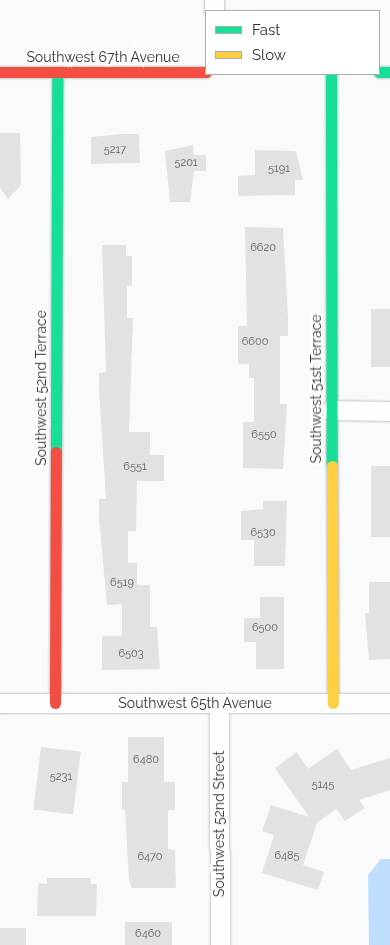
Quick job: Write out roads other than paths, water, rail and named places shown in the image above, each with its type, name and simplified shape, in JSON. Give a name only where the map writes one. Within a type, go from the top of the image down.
[{"type":"street","name":"Southwest 67th Avenue","points":[[0,72],[205,72]]},
{"type":"street","name":"Southwest 52nd Terrace","points":[[55,704],[57,72]]},
{"type":"street","name":"Southwest 51st Terrace","points":[[331,75],[333,703]]},
{"type":"street","points":[[331,410],[390,411]]},
{"type":"street","name":"Southwest 52nd Street","points":[[219,703],[220,945]]},
{"type":"street","name":"Southwest 65th Avenue","points":[[0,704],[390,703]]},
{"type":"water","points":[[381,859],[390,859],[390,945],[369,945],[368,875]]}]
